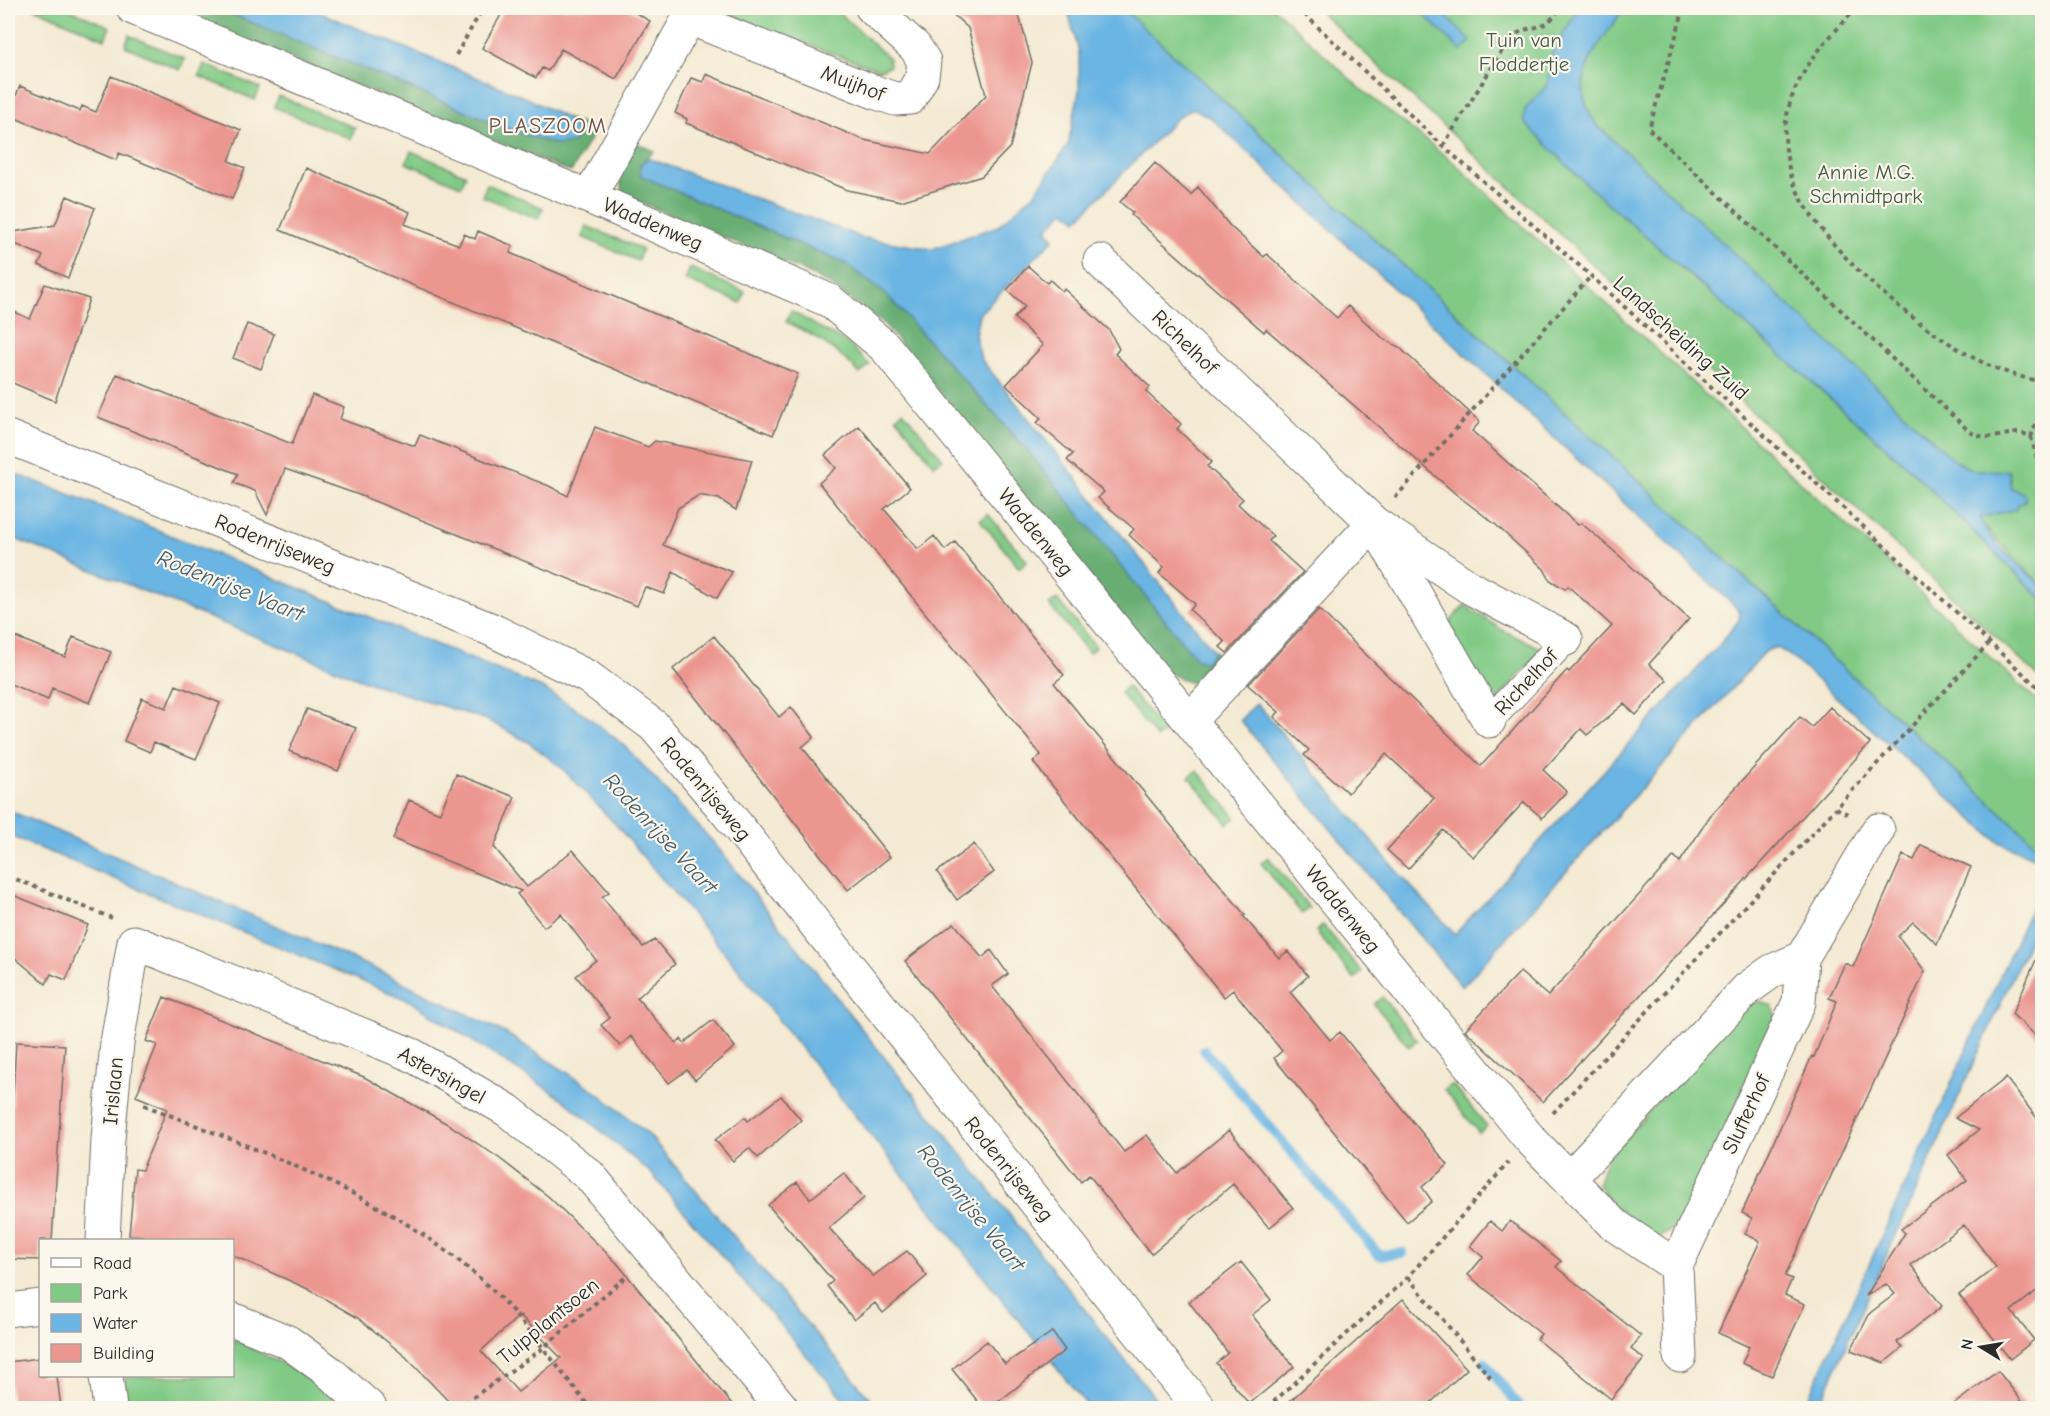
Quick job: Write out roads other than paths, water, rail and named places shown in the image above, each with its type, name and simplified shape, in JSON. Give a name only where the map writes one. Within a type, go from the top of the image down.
[{"type":"street","name":"Waddenweg","points":[[134,8],[589,197],[830,301],[862,326],[885,347],[1530,1139],[1613,1224],[1676,1266]]},
{"type":"street","name":"Muijhof","points":[[589,197],[692,13],[877,93],[895,99],[910,98],[922,78],[924,61],[915,47],[872,8]]},
{"type":"street","name":"Richelhof","points":[[1100,261],[1374,523],[1469,587],[1566,639],[1489,721],[1374,523]]},
{"type":"street","name":"Rodenrijseweg","points":[[8,437],[490,629],[588,677],[654,726],[728,814],[1199,1408]]},
{"type":"street","points":[[1190,720],[1374,523]]},
{"type":"street","name":"Slufterhof","points":[[1676,1266],[1799,1002],[1802,958],[1878,830]]},
{"type":"street","name":"Irislaan","points":[[103,1239],[117,1043],[134,942]]},
{"type":"street","name":"Astersingel","points":[[134,942],[412,1055],[507,1110],[590,1176],[782,1408]]},
{"type":"street","points":[[1569,1179],[1747,989],[1772,971],[1802,958]]},
{"type":"street","points":[[1676,1266],[1680,1356]]},
{"type":"street","points":[[8,1310],[39,1306]]},
{"type":"street","points":[[234,1320],[288,1342],[328,1371],[370,1408]]},
{"type":"street","points":[[106,1377],[110,1408]]},
{"type":"water","points":[[217,8],[309,8],[529,99],[566,118],[579,132],[574,142],[558,145],[514,131]]},
{"type":"water","points":[[1067,8],[1122,8],[2042,850],[2042,867],[2035,858],[1997,841],[1789,655],[1776,647],[1766,651],[1462,987],[1240,720],[1257,703],[1395,869],[1455,934],[1721,643],[1739,620],[1740,611],[1211,118],[1193,108],[1178,117],[1077,220],[1065,210],[1047,229],[1054,239],[979,314],[975,335],[981,359],[1214,651],[1206,662],[1197,660],[1027,450],[887,295],[846,264],[641,176],[640,165],[648,158],[863,238],[932,249],[998,226],[1035,193],[1068,145],[1079,91],[1079,52]]},
{"type":"water","points":[[1417,8],[1437,8],[1471,41],[1461,51]]},
{"type":"water","points":[[1579,8],[1624,8],[1588,64],[1584,78],[1583,93],[1587,109],[1597,125],[1955,461],[1972,470],[2009,471],[2011,488],[2023,493],[2026,497],[2024,502],[2018,504],[2017,509],[1981,517],[1988,533],[1996,543],[2042,586],[2042,599],[1905,464],[1586,184],[1524,122],[1525,109],[1547,86],[1552,53]]},
{"type":"water","name":"Rodenrijse Vaart","points":[[8,471],[82,499],[542,688],[583,713],[624,745],[714,843],[1163,1408],[1089,1408],[724,952],[617,826],[561,767],[528,742],[487,720],[370,683],[8,536]]},
{"type":"water","points":[[8,810],[378,970],[507,1034],[593,1089],[649,1135],[878,1408],[851,1408],[651,1173],[560,1097],[410,1001],[8,835]]},
{"type":"water","points":[[2042,883],[2042,912],[1818,1408],[1804,1408]]},
{"type":"waterway","points":[[1204,1050],[1379,1255],[1403,1253]]},
{"type":"waterway","points":[[1485,1363],[1520,1408]]},
{"type":"district","name":"PLASZOOM","points":[[548,125]]},
{"type":"park label","name":"Tuin van Floddertje","points":[[1524,52]]},
{"type":"park label","name":"Annie M.G. Schmidtpark","points":[[1866,184]]}]
